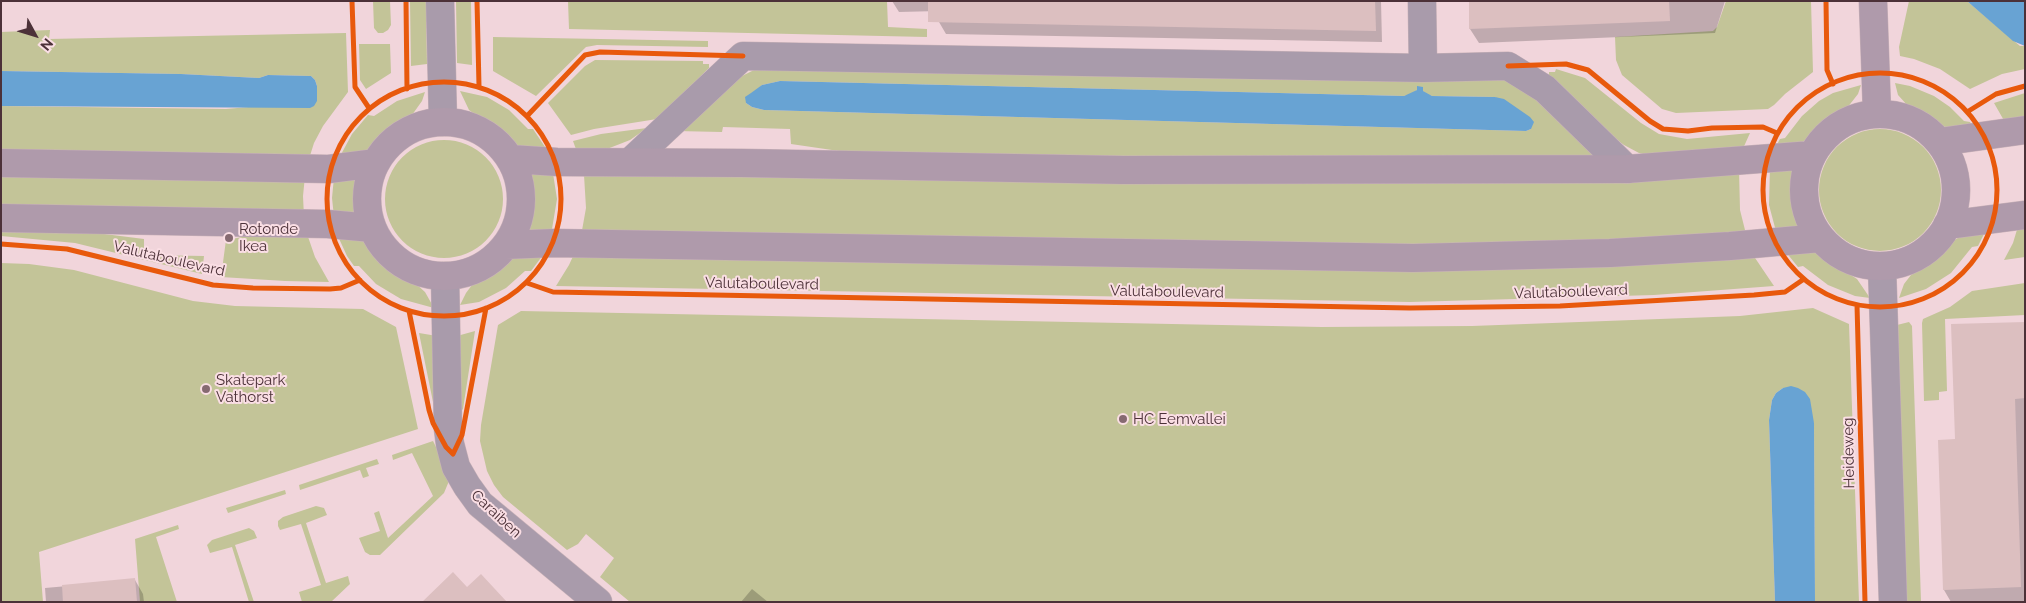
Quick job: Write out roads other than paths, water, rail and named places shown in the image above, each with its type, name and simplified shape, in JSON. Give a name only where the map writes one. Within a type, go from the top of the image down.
[{"type":"main road","points":[[1873,1],[1877,113]]},
{"type":"main road","points":[[1877,113],[1894,115],[1911,121],[1925,129],[1939,142],[1952,165],[1956,180],[1954,206],[1947,225],[1936,242],[1920,255],[1901,263],[1882,267],[1861,264],[1842,256],[1821,238],[1813,227],[1806,210],[1804,191],[1806,172],[1812,155],[1823,139],[1838,127],[1855,118],[1877,113]]},
{"type":"main road","points":[[442,122],[464,124],[483,132],[499,144],[511,159],[519,180],[521,201],[518,220],[506,245],[482,266],[464,273],[445,276],[425,273],[406,266],[390,254],[372,228],[367,201],[368,181],[376,163],[388,146],[404,133],[423,125],[442,122]]},
{"type":"main road","points":[[1939,142],[2025,130]]},
{"type":"main road","points":[[511,159],[557,162],[1123,170],[1627,169],[1812,155]]},
{"type":"main road","points":[[1,163],[330,169],[376,163]]},
{"type":"main road","points":[[1947,225],[2025,215]]},
{"type":"main road","name":"Valutaboulevard","points":[[1,218],[328,224],[372,228]]},
{"type":"main road","points":[[506,245],[554,243],[1413,258],[1610,253],[1730,246],[1821,238]]},
{"type":"street","points":[[440,1],[442,122]]},
{"type":"street","points":[[1422,1],[1423,68]]},
{"type":"street","points":[[630,162],[743,56],[1423,68],[1508,66],[1545,89],[1627,169]]},
{"type":"street","points":[[1882,267],[1893,602]]},
{"type":"street","name":"Caraïben","points":[[445,276],[448,421],[450,444],[456,467],[466,486],[480,504],[598,602]]},
{"type":"water","points":[[1967,1],[2025,1],[2025,46],[2013,41]]},
{"type":"water","points":[[1,71],[181,74],[259,78],[268,75],[311,76],[317,86],[317,101],[310,108],[1,106]]},
{"type":"water","points":[[780,81],[1404,96],[1417,90],[1417,86],[1423,87],[1423,91],[1432,96],[1495,97],[1504,99],[1530,117],[1534,122],[1531,129],[1526,131],[764,110],[752,107],[746,103],[745,97],[762,85]]},
{"type":"water","points":[[1791,386],[1805,392],[1810,399],[1814,423],[1815,602],[1775,602],[1769,420],[1772,400],[1776,393],[1783,388]]},
{"type":"place","name":"Rotonde Ikea","points":[[229,238]]},
{"type":"place","name":"Skatepark Vathorst","points":[[206,389]]},
{"type":"place","name":"HC Eemvallei","points":[[1123,419]]}]
